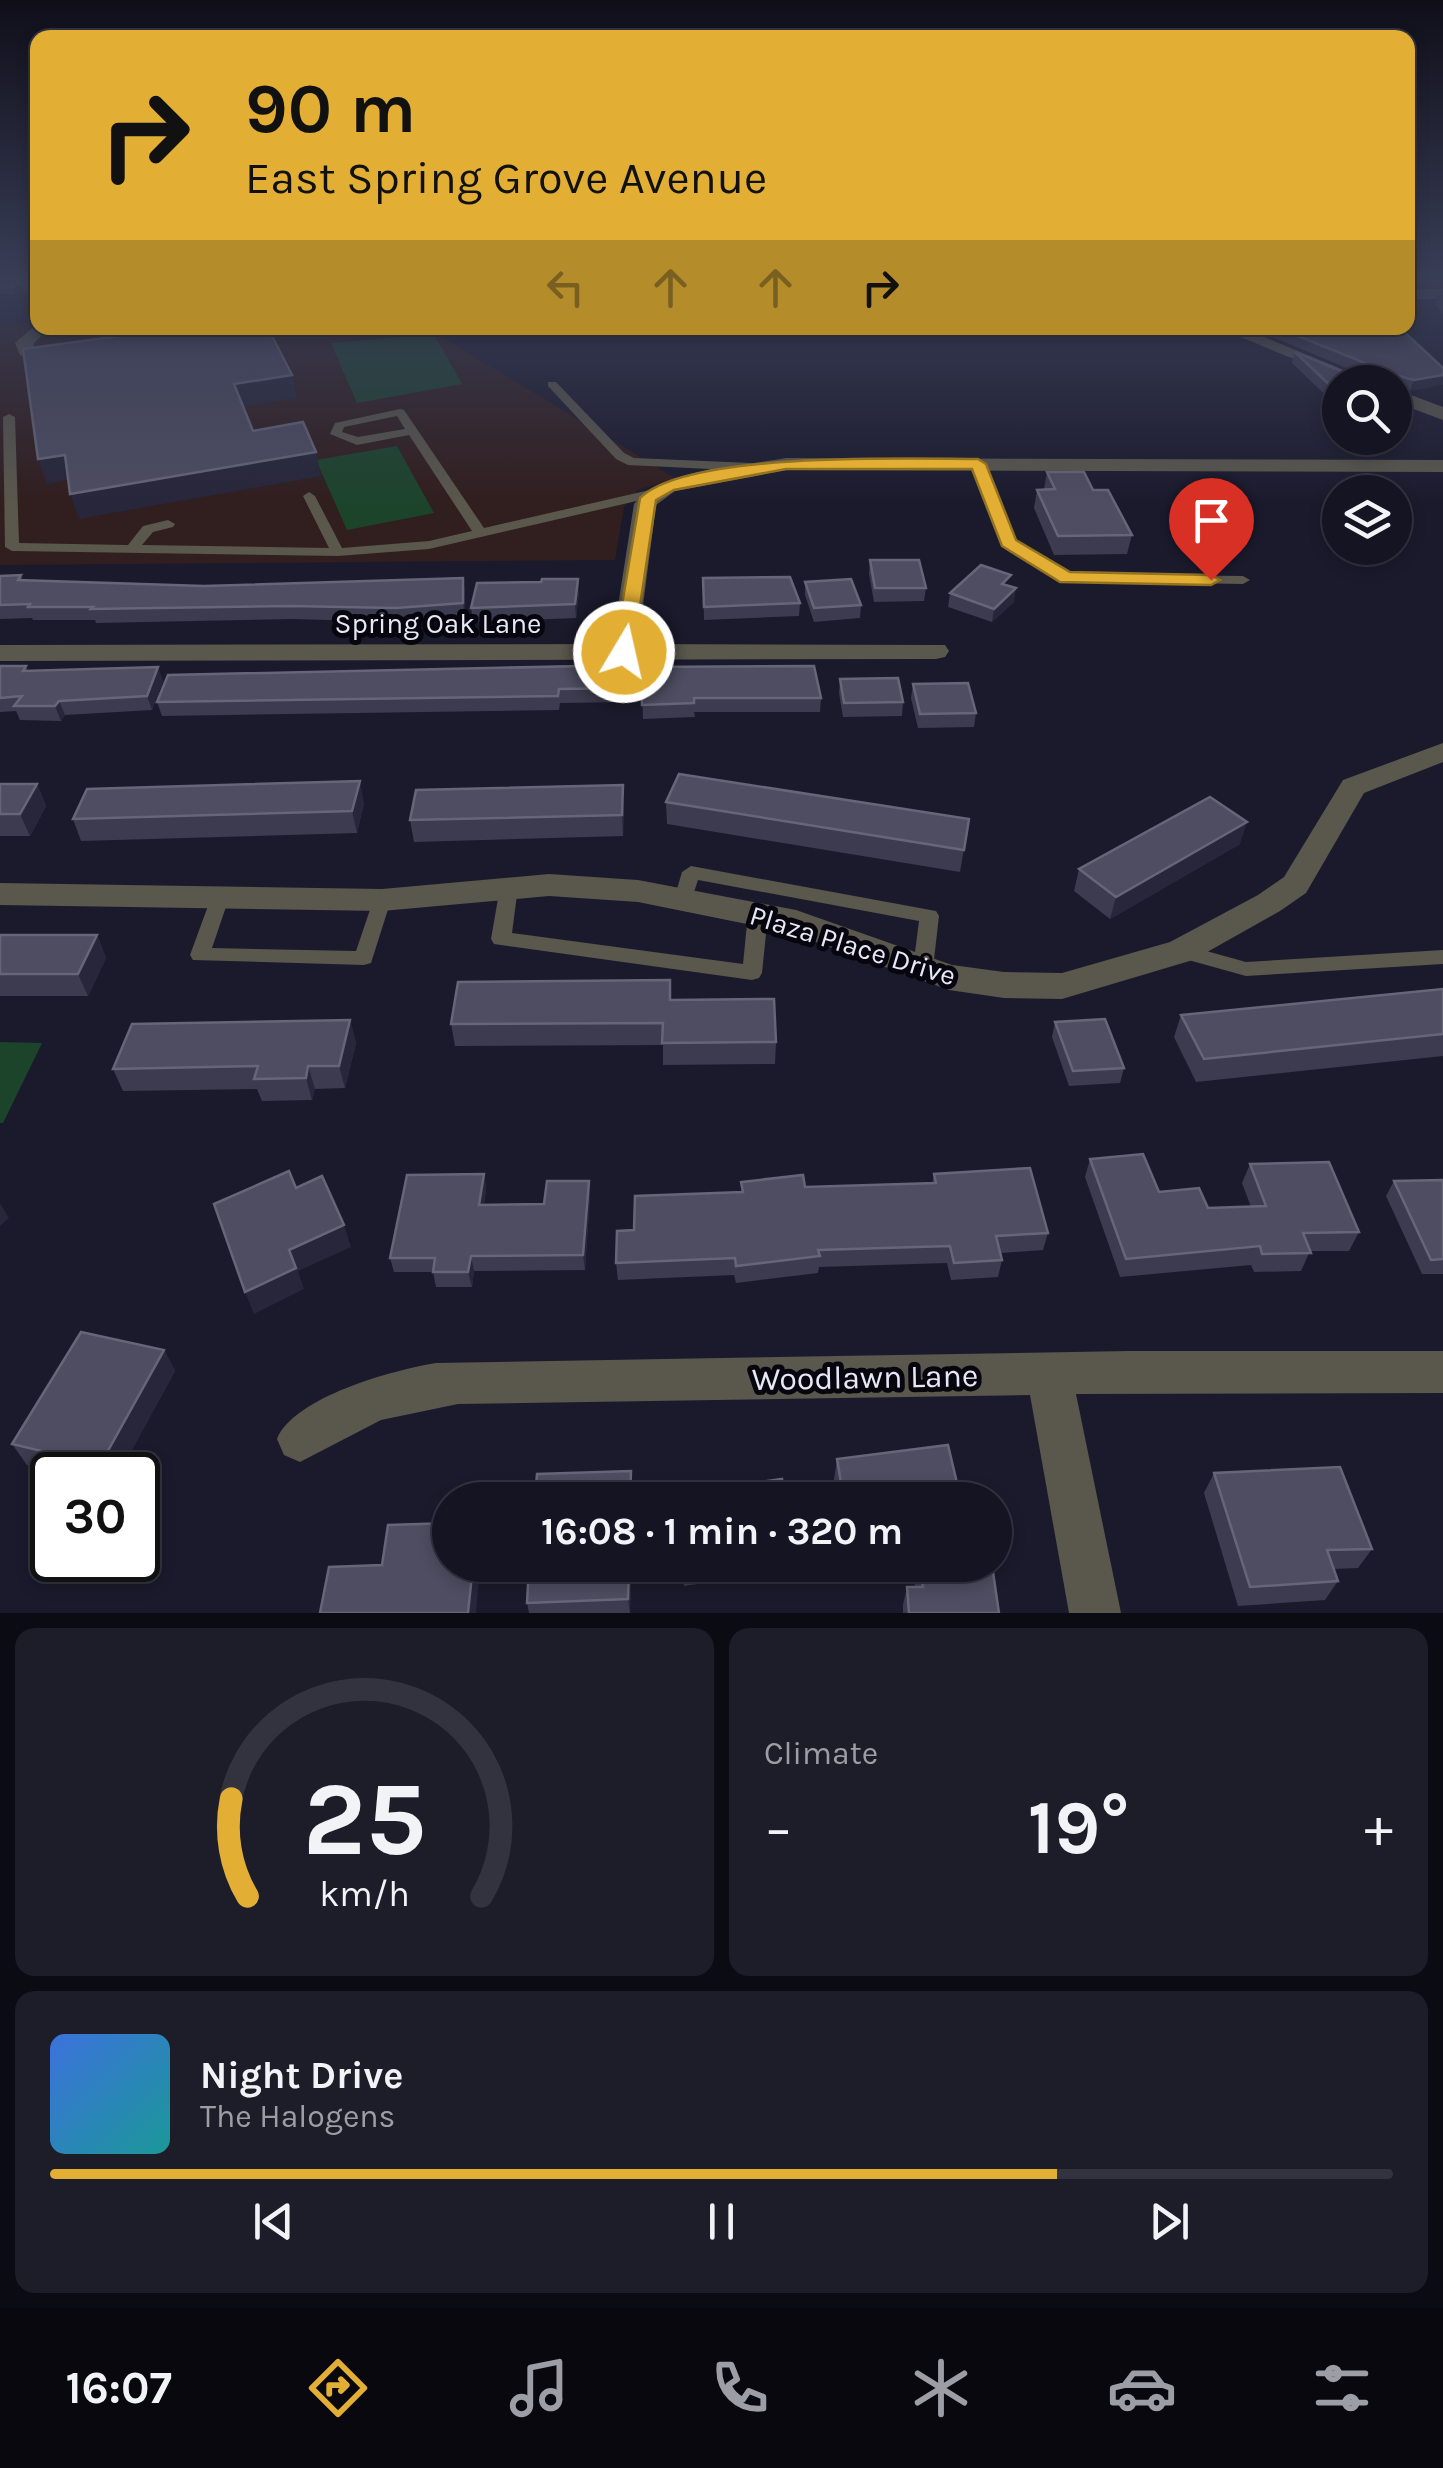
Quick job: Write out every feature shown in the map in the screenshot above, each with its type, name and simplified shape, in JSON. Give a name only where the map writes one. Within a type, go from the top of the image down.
[{"type":"street","points":[[33,354],[58,358],[90,355]]},
{"type":"street","points":[[1294,354],[1322,365]]},
{"type":"street","points":[[1412,401],[1443,414]]},
{"type":"street","points":[[624,652],[645,504],[654,493],[692,482],[766,468],[978,464],[1443,466]]},
{"type":"street","name":"Spring Oak Lane","points":[[0,653],[936,651]]},
{"type":"street","name":"Plaza Place Drive","points":[[0,894],[382,900],[549,885],[638,891],[796,922],[949,977],[1004,985],[1062,986],[1182,951],[1269,903],[1294,885],[1354,787],[1443,752]]},
{"type":"street","name":"Woodlawn Lane","points":[[300,1439],[348,1410],[421,1384],[1443,1372]]},
{"type":"street","points":[[1049,1374],[1096,1613]]},
{"type":"lane","points":[[552,384],[620,456],[632,462],[766,468]]},
{"type":"lane","points":[[413,431],[357,440],[336,434],[338,425],[400,412],[413,431],[481,534]]},
{"type":"lane","points":[[9,417],[12,547],[338,552],[429,544],[654,493]]},
{"type":"lane","points":[[978,464],[1008,543],[1066,578],[1243,580]]},
{"type":"lane","points":[[309,496],[338,552]]},
{"type":"lane","points":[[132,548],[148,529],[168,524]]},
{"type":"lane","points":[[683,899],[691,872],[930,916],[923,968]]},
{"type":"lane","points":[[509,887],[501,939],[752,973],[758,914]]},
{"type":"lane","points":[[221,896],[200,955],[364,958],[382,900]]},
{"type":"lane","points":[[1182,951],[1246,969],[1443,957]]},
{"type":"shaded area","points":[[0,354],[470,354],[675,478],[638,490],[624,507],[615,560],[0,565]]},
{"type":"green space","points":[[336,354],[445,354],[462,384],[357,403]]},
{"type":"green space","points":[[397,446],[434,513],[347,530],[316,460]]},
{"type":"green space","points":[[0,1042],[42,1043],[3,1123],[0,1123]]},
{"type":"building","points":[[24,354],[281,354],[292,375],[234,384],[253,431],[303,422],[316,452],[70,494],[65,455],[38,459]]},
{"type":"building","points":[[1297,354],[1327,365],[1322,365],[1322,378]]},
{"type":"building","points":[[1343,354],[1428,354],[1443,368],[1443,375],[1414,380],[1412,365],[1370,365]]},
{"type":"building","points":[[1047,472],[1084,472],[1093,490],[1108,490],[1132,535],[1058,536],[1037,490],[1055,489]]},
{"type":"building","points":[[870,560],[919,560],[926,588],[875,588]]},
{"type":"building","points":[[981,565],[1011,575],[1002,584],[1016,588],[994,609],[950,593]]},
{"type":"building","points":[[21,575],[18,580],[204,586],[463,578],[463,603],[396,608],[91,609],[0,605],[0,576]]},
{"type":"building","points":[[790,577],[800,603],[704,607],[703,578]]},
{"type":"building","points":[[578,579],[575,604],[471,608],[477,583]]},
{"type":"building","points":[[851,579],[861,605],[814,608],[805,582]]},
{"type":"building","points":[[629,665],[628,688],[559,689],[558,696],[157,702],[168,675]]},
{"type":"building","points":[[0,666],[26,666],[23,671],[158,667],[147,696],[59,701],[55,706],[14,706],[22,696],[0,698]]},
{"type":"building","points":[[814,666],[821,698],[694,698],[694,703],[642,705],[641,667]]},
{"type":"building","points":[[898,678],[903,702],[844,703],[840,679]]},
{"type":"building","points":[[968,683],[976,713],[920,714],[913,684]]},
{"type":"building","points":[[679,774],[969,819],[964,850],[666,802]]},
{"type":"building","points":[[360,781],[352,811],[73,819],[87,789]]},
{"type":"building","points":[[0,784],[37,784],[20,814],[0,814]]},
{"type":"building","points":[[623,785],[622,815],[410,820],[416,790]]},
{"type":"building","points":[[1210,797],[1247,822],[1116,897],[1079,869]]},
{"type":"building","points":[[0,935],[97,935],[78,974],[0,974]]},
{"type":"building","points":[[670,980],[670,1000],[774,999],[776,1042],[662,1043],[663,1023],[451,1024],[458,982]]},
{"type":"building","points":[[1443,989],[1443,1034],[1204,1059],[1181,1015]]},
{"type":"building","points":[[1105,1019],[1124,1068],[1073,1071],[1055,1022]]},
{"type":"building","points":[[350,1020],[339,1066],[308,1066],[306,1078],[254,1079],[258,1066],[113,1069],[132,1024]]},
{"type":"building","points":[[1143,1154],[1159,1192],[1199,1188],[1208,1208],[1266,1206],[1250,1164],[1329,1162],[1359,1232],[1303,1233],[1311,1253],[1262,1254],[1260,1246],[1126,1259],[1090,1159]]},
{"type":"building","points":[[1030,1168],[1048,1233],[996,1236],[1002,1260],[954,1263],[950,1246],[818,1250],[820,1256],[736,1266],[735,1258],[616,1263],[617,1231],[634,1230],[635,1196],[743,1192],[741,1182],[803,1175],[805,1187],[936,1183],[934,1174]]},
{"type":"building","points":[[289,1171],[296,1188],[322,1176],[344,1225],[289,1250],[296,1268],[245,1292],[214,1204]]},
{"type":"building","points":[[484,1174],[479,1205],[544,1204],[547,1181],[589,1181],[583,1255],[471,1256],[468,1272],[433,1272],[435,1258],[390,1258],[407,1175]]},
{"type":"building","points":[[1443,1180],[1443,1259],[1431,1260],[1394,1181]]},
{"type":"building","points":[[81,1332],[164,1350],[107,1452],[46,1452],[12,1444]]},
{"type":"building","points":[[948,1445],[957,1482],[841,1482],[837,1459]]},
{"type":"building","points":[[1340,1467],[1372,1549],[1327,1550],[1338,1581],[1250,1587],[1214,1473]]},
{"type":"building","points":[[631,1471],[631,1482],[536,1482],[537,1474]]},
{"type":"building","points":[[432,1524],[432,1582],[471,1582],[468,1613],[320,1613],[329,1567],[382,1565],[388,1525]]},
{"type":"building","points":[[528,1582],[628,1582],[628,1599],[527,1603]]},
{"type":"building","points":[[922,1582],[994,1582],[999,1613],[909,1613],[907,1587],[923,1587]]},
{"type":"route","points":[[624,652],[648,498],[669,486],[786,464],[978,464],[1008,543],[1066,578],[1211,580]]}]
